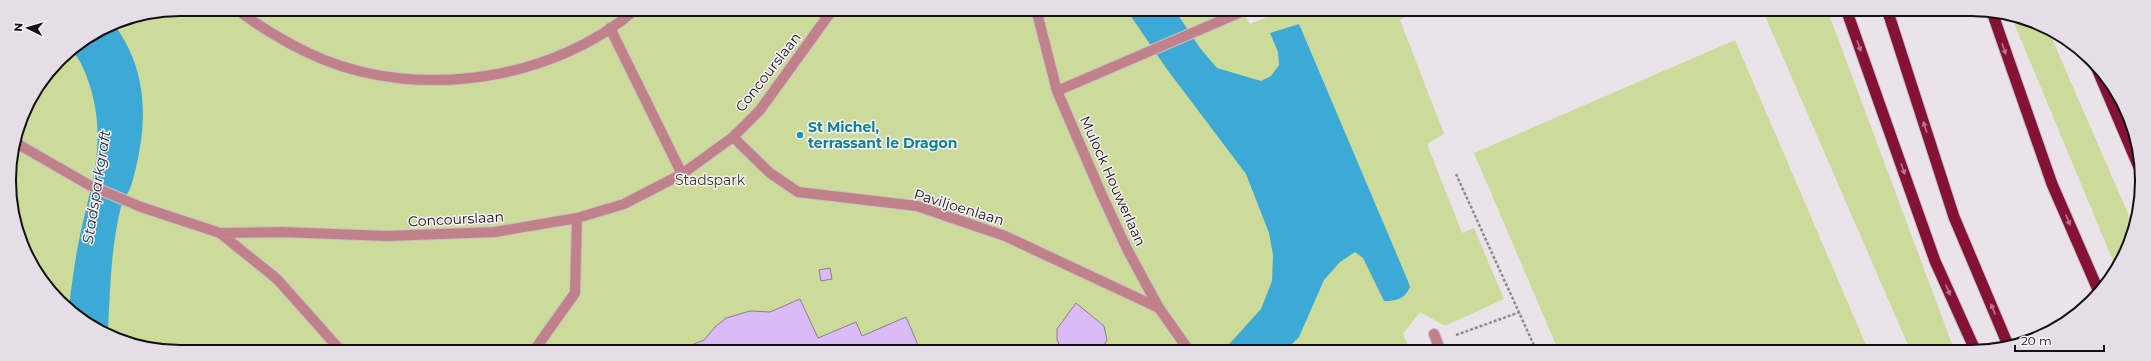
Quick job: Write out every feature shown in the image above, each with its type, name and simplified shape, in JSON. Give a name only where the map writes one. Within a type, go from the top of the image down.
[{"type":"highway","points":[[1848,16],[1935,262],[1973,345]]},
{"type":"highway","points":[[1889,16],[1954,217],[2006,341]]},
{"type":"highway","points":[[1994,17],[2052,184],[2096,286]]},
{"type":"highway","points":[[2103,83],[2133,153]]},
{"type":"street","points":[[246,16],[290,45],[324,60],[358,71],[394,78],[430,80],[466,79],[494,75],[536,64],[570,51],[610,28],[626,16]]},
{"type":"street","name":"Concourslaan","points":[[20,146],[89,185],[141,207],[220,233],[281,232],[387,236],[495,232],[577,218],[624,204],[682,174],[733,137],[760,110],[828,16]]},
{"type":"street","name":"Mulock Houwerlaan","points":[[1038,16],[1057,91],[1101,193],[1159,308],[1185,345]]},
{"type":"street","points":[[1057,91],[1232,16]]},
{"type":"street","points":[[610,28],[682,174]]},
{"type":"street","name":"Paviljoenlaan","points":[[733,137],[770,173],[798,192],[917,206],[1005,236],[1159,308]]},
{"type":"street","points":[[538,345],[575,293],[577,218]]},
{"type":"street","points":[[220,233],[278,280],[336,345]]},
{"type":"street","points":[[1435,338],[1438,345]]},
{"type":"path","points":[[1456,174],[1534,345]]},
{"type":"path","points":[[1435,338],[1520,312]]},
{"type":"green space","name":"Stadspark","points":[[1245,16],[1250,24],[1270,16],[1407,16],[1400,20],[1444,134],[1427,144],[1462,233],[1474,228],[1504,299],[1445,326],[1420,312],[1403,334],[1408,345],[159,344],[128,336],[98,323],[80,311],[64,297],[50,281],[33,253],[19,213],[16,191],[17,159],[25,128],[33,108],[50,80],[64,64],[80,50],[108,33],[128,25],[159,17]],"holes":[[[1270,33],[1339,120],[1410,287],[1275,71],[1279,65],[1278,52]]]},
{"type":"green space","points":[[1765,16],[1830,16],[1952,345],[1908,345]]},
{"type":"green space","points":[[2014,22],[2051,37],[2130,219],[2114,262]]},
{"type":"green space","points":[[1735,40],[1866,345],[1556,345],[1474,153]]},
{"type":"water","points":[[1131,16],[1179,16],[1200,48],[1217,68],[1261,81],[1271,76],[1279,65],[1278,52],[1270,33],[1299,24],[1408,281],[1410,287],[1406,294],[1396,300],[1384,301],[1363,258],[1355,252],[1340,262],[1324,280],[1299,337],[1291,345],[1228,345],[1261,309],[1272,281],[1273,255],[1269,233],[1246,174],[1166,68]]},
{"type":"water","name":"Stadsparkgraft","points":[[117,29],[134,61],[142,100],[143,120],[137,162],[131,187],[121,207],[117,225],[110,285],[108,328],[80,311],[70,302],[80,235],[93,179],[97,144],[95,106],[85,72],[75,55],[98,38]]},
{"type":"building","points":[[830,268],[832,279],[821,281],[819,270]]},
{"type":"building","points":[[800,299],[818,338],[856,322],[862,336],[906,317],[918,345],[692,345],[704,340],[715,327],[726,318],[750,311],[770,312]]},
{"type":"building","points":[[1076,303],[1104,326],[1107,340],[1104,345],[1059,345],[1057,339],[1057,329]]},
{"type":"place","name":"St Michel, terrassant le Dragon","points":[[800,135]]}]
